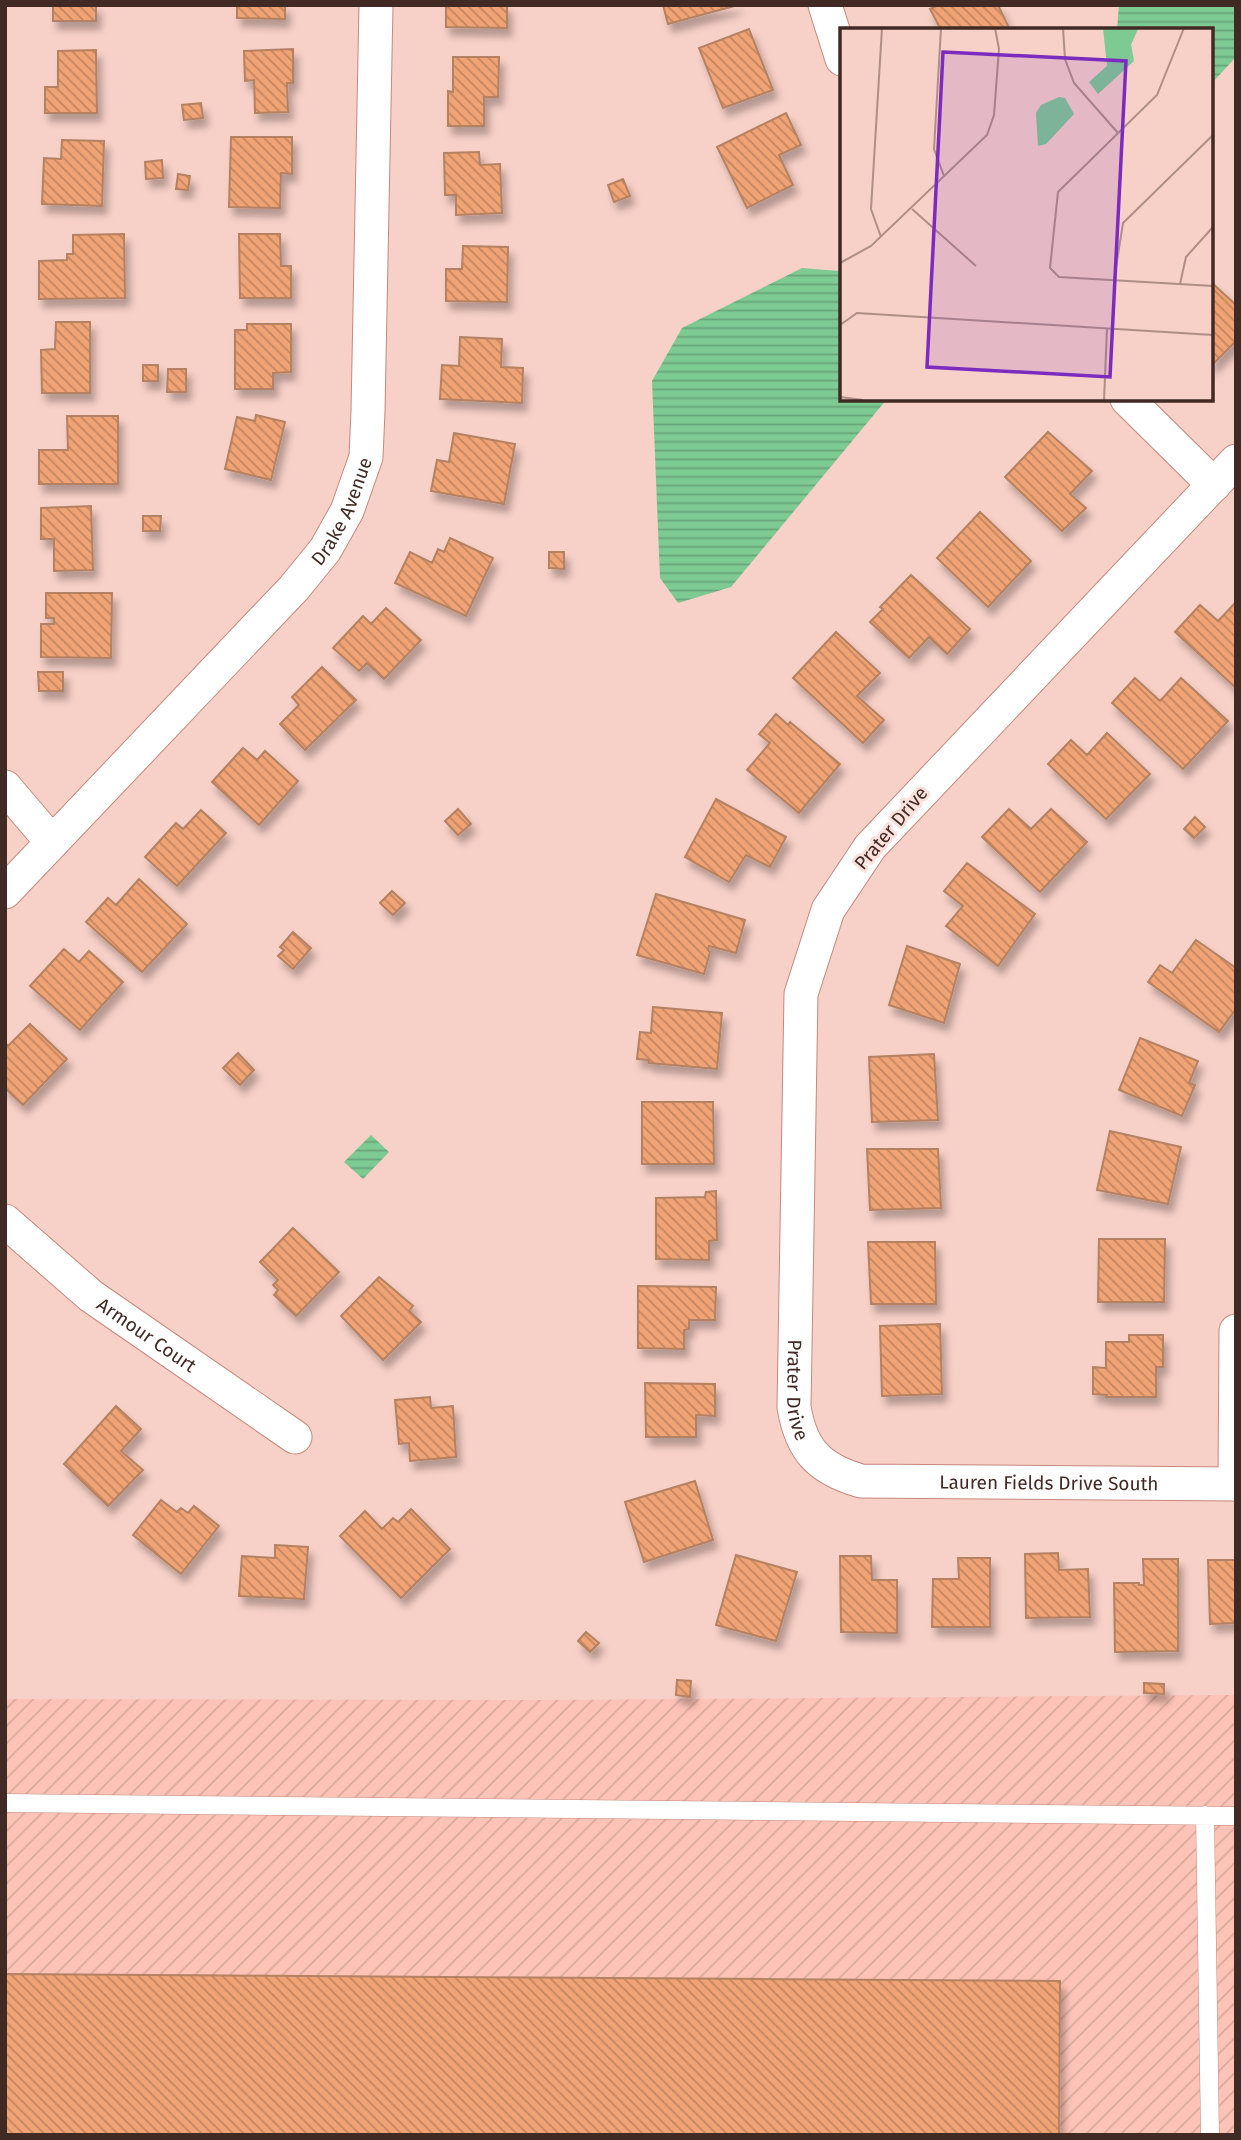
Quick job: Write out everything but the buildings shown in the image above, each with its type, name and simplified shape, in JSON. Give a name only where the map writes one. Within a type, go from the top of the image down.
[{"type":"street","name":"Drake Avenue","points":[[5,892],[294,588],[325,550],[347,511],[366,457],[376,5]]},
{"type":"street","points":[[825,5],[840,53]]},
{"type":"street","points":[[1130,401],[1225,473]]},
{"type":"street","name":"Prater Drive","points":[[861,1481],[829,1469],[814,1457],[803,1443],[796,1424],[794,1407],[801,993],[828,910],[870,847],[1225,473]]},
{"type":"street","points":[[5,787],[51,841]]},
{"type":"street","name":"Armour Court","points":[[5,1221],[91,1296],[295,1437]]},
{"type":"street","points":[[1235,1484],[1236,1331]]},
{"type":"street","name":"Lauren Fields Drive South","points":[[861,1481],[1235,1484]]},
{"type":"lane","points":[[5,1803],[1236,1816]]},
{"type":"lane","points":[[1205,1815],[1210,2135]]},
{"type":"shaded area","points":[[1119,5],[1236,5],[1236,57],[1213,82],[1213,28],[1117,28]]},
{"type":"shaded area","points":[[802,268],[839,271],[840,401],[885,401],[731,587],[678,603],[660,578],[652,381],[682,328]]},
{"type":"shaded area","points":[[371,1135],[389,1152],[363,1179],[344,1162]]},
{"type":"shaded area","points":[[1236,1695],[1236,2135],[5,2135],[5,1699],[546,1700]]}]
